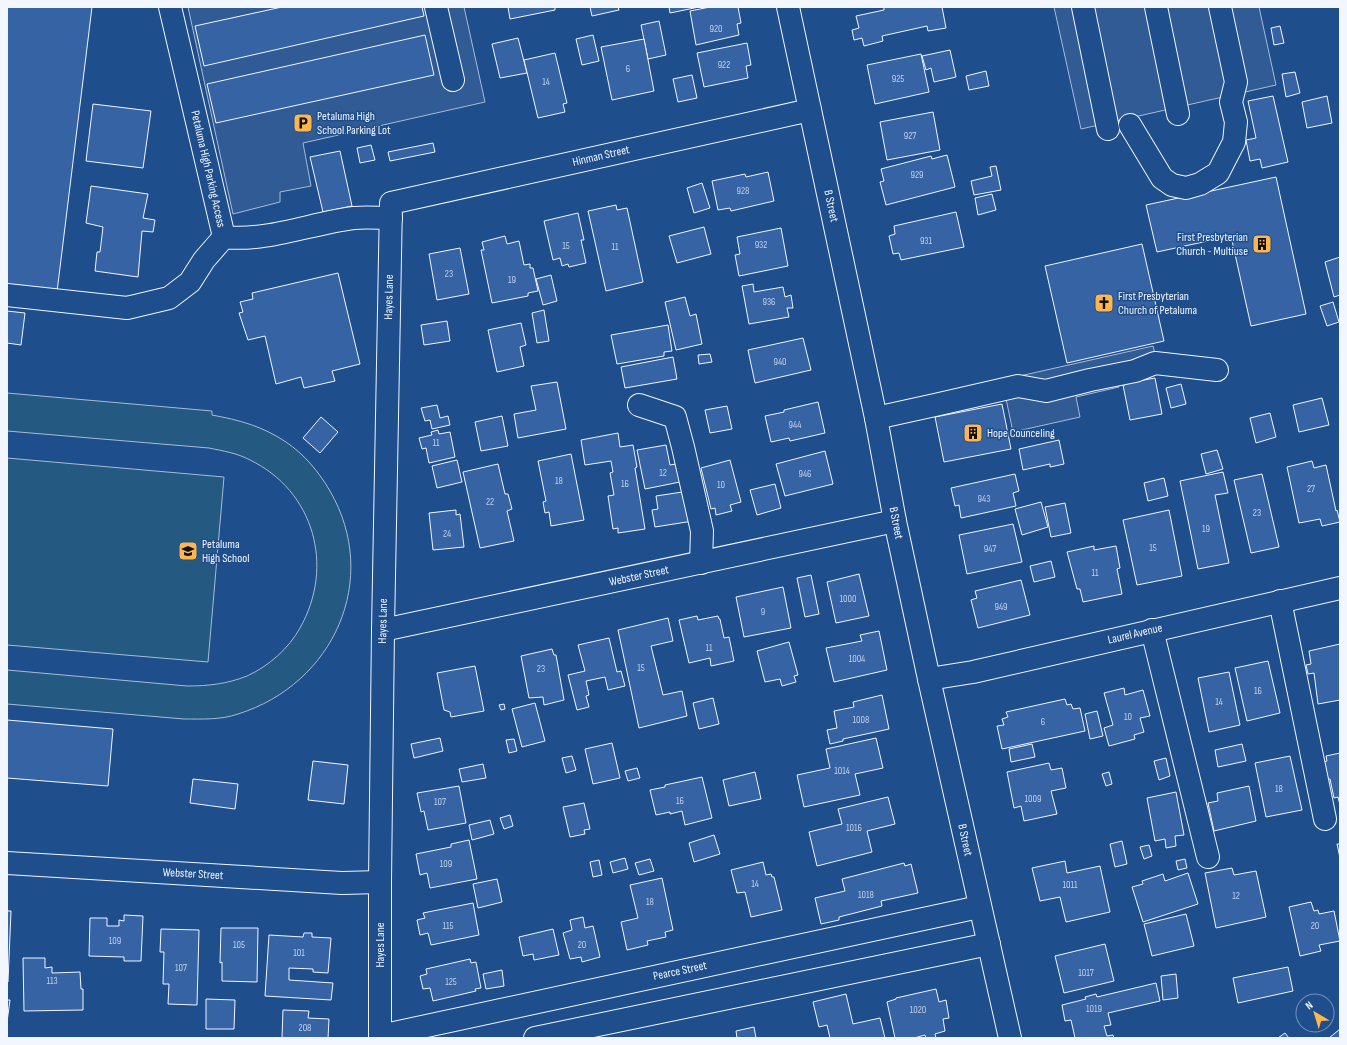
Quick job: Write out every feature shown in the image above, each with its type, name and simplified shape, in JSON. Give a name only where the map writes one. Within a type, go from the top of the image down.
[{"type":"street","name":"Petaluma High Parking Access","points":[[170,7],[224,237],[252,237],[391,211]]},
{"type":"street","points":[[436,7],[453,80]]},
{"type":"street","name":"B Street","points":[[788,7],[876,418],[929,679],[979,907],[989,944],[1010,1038]]},
{"type":"street","points":[[1083,7],[1108,129]]},
{"type":"street","points":[[1156,7],[1178,114]]},
{"type":"street","points":[[1130,125],[1162,178],[1172,185],[1186,188],[1200,184],[1218,173],[1234,142],[1236,122],[1231,102],[1236,82],[1220,7]]},
{"type":"street","name":"Hinman Street","points":[[391,211],[810,110]]},
{"type":"street","name":"Hayes Lane","points":[[380,1037],[383,630],[391,211]]},
{"type":"street","points":[[7,295],[127,308],[169,298],[190,282],[204,260],[224,237]]},
{"type":"street","points":[[876,418],[935,406],[1018,386],[1046,391],[1135,371],[1155,363],[1217,370]]},
{"type":"street","points":[[639,405],[675,417],[702,531],[701,563]]},
{"type":"street","name":"Webster Street","points":[[383,630],[896,521]]},
{"type":"street","name":"Laurel Avenue","points":[[929,679],[973,672],[1340,588]]},
{"type":"street","points":[[1280,601],[1325,819]]},
{"type":"street","points":[[1152,630],[1208,857]]},
{"type":"street","name":"Webster Street","points":[[7,863],[342,883],[380,882]]},
{"type":"street","name":"Pearce Street","points":[[380,1037],[979,907]]},
{"type":"street","points":[[535,1038],[989,944]]},
{"type":"shaded area","name":"Petaluma High School Parking Lot","points":[[188,7],[464,7],[485,102],[303,143],[311,186],[280,192],[280,202],[233,214]]},
{"type":"shaded area","points":[[1054,7],[1259,7],[1276,85],[1081,129]]},
{"type":"shaded area","points":[[1153,346],[1159,370],[1117,380],[1119,387],[1076,397],[1080,417],[1013,432],[1002,380]]},
{"type":"shaded area","points":[[7,393],[212,411],[212,415],[232,419],[277,436],[293,447],[305,458],[316,470],[330,491],[345,525],[351,559],[349,592],[339,624],[323,653],[300,679],[272,699],[238,714],[218,718],[184,719],[7,704],[7,670],[187,686],[217,684],[247,676],[271,662],[278,656],[290,643],[300,628],[311,604],[316,580],[316,556],[312,532],[303,510],[290,491],[272,474],[250,460],[235,454],[209,448],[7,431]]},
{"type":"shaded area","points":[[7,458],[224,477],[208,662],[7,645]]},
{"type":"building","points":[[7,7],[92,7],[57,292],[7,286]]},
{"type":"building","points":[[282,7],[422,7],[424,16],[204,66],[195,26]]},
{"type":"building","points":[[508,7],[555,7],[555,10],[510,19]]},
{"type":"building","points":[[590,7],[618,7],[619,10],[592,16]]},
{"type":"building","points":[[669,7],[699,7],[670,13]]},
{"type":"building","points":[[710,7],[738,7],[741,23],[737,24],[739,35],[696,45],[690,11]]},
{"type":"building","points":[[884,7],[942,7],[946,28],[928,31],[927,26],[882,36],[883,41],[864,46],[862,38],[854,40],[852,30],[859,28],[856,16],[884,10]]},
{"type":"building","points":[[659,21],[666,55],[648,59],[641,25]]},
{"type":"building","points":[[1280,26],[1284,43],[1274,45],[1271,28]]},
{"type":"building","points":[[425,35],[434,75],[216,123],[207,84]]},
{"type":"building","points":[[593,35],[599,61],[582,65],[576,39]]},
{"type":"building","points":[[518,38],[527,73],[500,78],[492,44]]},
{"type":"building","points":[[644,39],[654,91],[612,100],[601,47]]},
{"type":"building","points":[[747,43],[751,65],[746,66],[748,78],[704,87],[697,53]]},
{"type":"building","points":[[950,50],[956,77],[934,82],[931,68],[926,70],[922,56]]},
{"type":"building","points":[[555,53],[567,103],[563,104],[565,112],[538,118],[524,60]]},
{"type":"building","points":[[921,54],[929,92],[875,104],[867,65]]},
{"type":"building","points":[[986,71],[989,86],[969,90],[966,76]]},
{"type":"building","points":[[1295,72],[1300,93],[1286,97],[1282,74]]},
{"type":"building","points":[[692,75],[697,98],[678,102],[673,79]]},
{"type":"building","points":[[1273,96],[1288,162],[1262,168],[1260,159],[1250,161],[1246,140],[1256,138],[1248,101]]},
{"type":"building","points":[[1327,96],[1332,123],[1307,128],[1302,102]]},
{"type":"building","points":[[93,104],[151,111],[143,168],[86,161]]},
{"type":"building","points":[[933,112],[940,150],[887,160],[880,122]]},
{"type":"building","points":[[433,143],[435,152],[390,161],[388,152]]},
{"type":"building","points":[[371,145],[375,160],[360,163],[357,148]]},
{"type":"building","points":[[340,151],[352,206],[323,212],[310,157]]},
{"type":"building","points":[[947,155],[955,187],[886,205],[880,182],[884,181],[881,169],[931,156],[932,159]]},
{"type":"building","points":[[996,166],[1001,190],[974,195],[971,181],[992,176],[990,167]]},
{"type":"building","points":[[768,172],[774,201],[731,211],[730,208],[718,210],[712,181],[745,174],[746,177]]},
{"type":"building","name":"First Presbyterian Church - Multiuse","points":[[1276,177],[1306,314],[1251,326],[1231,236],[1157,252],[1146,205]]},
{"type":"building","points":[[702,183],[710,208],[694,213],[687,188]]},
{"type":"building","points":[[91,186],[148,194],[143,218],[155,220],[153,232],[142,231],[138,277],[95,271],[97,252],[100,252],[103,227],[86,223]]},
{"type":"building","points":[[992,194],[996,210],[978,215],[975,198]]},
{"type":"building","points":[[616,205],[617,210],[627,208],[643,282],[606,291],[588,211]]},
{"type":"building","points":[[956,212],[964,247],[901,260],[899,253],[893,254],[889,236],[895,234],[894,226]]},
{"type":"building","points":[[578,213],[584,240],[581,240],[586,263],[569,267],[568,264],[562,266],[560,258],[553,260],[544,221]]},
{"type":"building","points":[[704,227],[711,254],[677,263],[669,236]]},
{"type":"building","points":[[781,228],[788,266],[739,276],[735,255],[740,254],[737,237]]},
{"type":"building","points":[[505,236],[507,244],[519,241],[524,265],[530,264],[530,268],[533,268],[538,291],[528,293],[528,296],[492,303],[481,250],[484,250],[482,242]]},
{"type":"building","name":"First Presbyterian Church of Petaluma","points":[[1142,244],[1164,341],[1067,363],[1045,266]]},
{"type":"building","points":[[460,248],[469,294],[437,300],[429,254]]},
{"type":"building","points":[[1340,257],[1340,295],[1334,297],[1325,262]]},
{"type":"building","points":[[338,273],[360,364],[332,371],[335,381],[304,388],[301,377],[276,384],[265,336],[248,340],[239,313],[243,312],[240,302],[253,299],[252,293]]},
{"type":"building","points":[[551,275],[557,301],[543,305],[536,279]]},
{"type":"building","points":[[753,284],[754,292],[783,287],[785,297],[791,295],[793,308],[787,308],[789,317],[749,324],[742,286]]},
{"type":"building","points":[[685,297],[690,316],[696,314],[702,344],[676,350],[665,302]]},
{"type":"building","points":[[1333,302],[1339,322],[1327,326],[1320,306]]},
{"type":"building","points":[[544,310],[549,341],[537,343],[532,313]]},
{"type":"building","points":[[7,311],[25,313],[21,345],[7,343]]},
{"type":"building","points":[[447,321],[450,341],[424,345],[421,325]]},
{"type":"building","points":[[521,323],[526,345],[520,347],[524,366],[497,372],[488,330]]},
{"type":"building","points":[[668,325],[672,351],[664,352],[664,356],[617,364],[611,335]]},
{"type":"building","points":[[803,338],[811,370],[755,383],[748,350]]},
{"type":"building","points":[[710,354],[712,362],[699,364],[698,355]]},
{"type":"building","points":[[673,357],[677,379],[625,388],[621,367]]},
{"type":"building","points":[[1155,378],[1162,414],[1130,420],[1123,385],[1125,385],[1124,380],[1133,382]]},
{"type":"building","points":[[557,382],[566,429],[518,438],[514,414],[536,410],[531,386]]},
{"type":"building","points":[[1181,384],[1186,404],[1171,408],[1166,388]]},
{"type":"building","points":[[1322,398],[1329,425],[1299,432],[1293,405]]},
{"type":"building","points":[[818,402],[825,433],[790,441],[789,438],[771,442],[765,416]]},
{"type":"building","name":"Hope Counceling","points":[[1002,404],[1011,449],[944,462],[935,417]]},
{"type":"building","points":[[437,405],[440,418],[448,416],[450,425],[432,429],[430,420],[425,421],[421,408]]},
{"type":"building","points":[[727,406],[732,429],[710,433],[705,410]]},
{"type":"building","points":[[1270,413],[1276,437],[1256,443],[1250,418]]},
{"type":"building","points":[[502,416],[508,446],[481,451],[475,422]]},
{"type":"building","points":[[321,417],[338,432],[320,453],[303,438]]},
{"type":"building","points":[[438,430],[439,434],[450,432],[455,457],[429,463],[426,448],[422,449],[419,438],[432,435],[431,432]]},
{"type":"building","points":[[618,433],[620,447],[633,445],[637,467],[635,468],[645,529],[618,533],[618,528],[613,529],[608,496],[614,495],[610,473],[613,472],[611,461],[585,465],[581,440]]},
{"type":"building","points":[[1059,440],[1064,464],[1050,467],[1050,464],[1023,470],[1019,449]]},
{"type":"building","points":[[666,445],[670,465],[681,463],[685,481],[645,489],[637,450]]},
{"type":"building","points":[[1217,450],[1223,469],[1206,474],[1201,454]]},
{"type":"building","points":[[825,451],[833,484],[785,496],[776,464]]},
{"type":"building","points":[[571,454],[584,520],[551,526],[549,512],[545,513],[543,502],[546,501],[538,461]]},
{"type":"building","points":[[457,460],[462,482],[437,488],[432,466]]},
{"type":"building","points":[[730,460],[741,502],[730,505],[732,511],[716,515],[715,508],[711,509],[701,468]]},
{"type":"building","points":[[1312,461],[1314,468],[1326,465],[1336,511],[1337,510],[1340,522],[1322,526],[1320,519],[1299,523],[1287,467]]},
{"type":"building","points":[[498,464],[505,494],[508,494],[512,509],[507,511],[514,541],[480,548],[463,472]]},
{"type":"building","points":[[1223,472],[1228,493],[1215,495],[1229,563],[1198,569],[1180,481]]},
{"type":"building","points":[[1015,474],[1019,491],[1013,493],[1016,506],[961,518],[959,505],[955,506],[951,488]]},
{"type":"building","points":[[1262,474],[1279,547],[1251,553],[1234,480]]},
{"type":"building","points":[[1164,478],[1168,496],[1148,501],[1144,483]]},
{"type":"building","points":[[775,484],[781,508],[757,515],[750,490]]},
{"type":"building","points":[[689,491],[693,521],[655,527],[652,510],[658,509],[656,496]]},
{"type":"building","points":[[1041,502],[1048,527],[1022,535],[1015,509]]},
{"type":"building","points":[[1065,503],[1071,533],[1051,537],[1045,507]]},
{"type":"building","points":[[456,510],[456,515],[460,514],[464,547],[433,550],[429,513]]},
{"type":"building","points":[[1169,510],[1182,576],[1137,585],[1123,520]]},
{"type":"building","points":[[1013,524],[1022,562],[967,574],[959,535]]},
{"type":"building","points":[[1094,546],[1094,550],[1116,546],[1120,568],[1117,569],[1122,594],[1083,602],[1080,589],[1077,589],[1067,552]]},
{"type":"building","points":[[1051,561],[1055,577],[1034,582],[1030,566]]},
{"type":"building","points":[[859,574],[869,616],[836,623],[827,582]]},
{"type":"building","points":[[811,575],[819,614],[805,617],[797,578]]},
{"type":"building","points":[[1021,580],[1030,615],[978,628],[971,600],[977,598],[975,591]]},
{"type":"building","points":[[783,587],[791,628],[744,637],[736,597]]},
{"type":"building","points":[[697,616],[698,620],[718,616],[724,638],[729,637],[734,661],[711,666],[710,658],[689,663],[679,620]]},
{"type":"building","points":[[668,618],[673,641],[651,646],[663,695],[682,691],[687,716],[639,728],[618,630]]},
{"type":"building","points":[[879,631],[887,670],[834,682],[826,648],[862,641],[860,635]]},
{"type":"building","points":[[609,638],[617,672],[621,671],[625,686],[608,690],[605,677],[586,681],[589,695],[586,696],[589,707],[577,710],[568,675],[585,671],[578,645]]},
{"type":"building","points":[[789,642],[798,675],[794,676],[796,682],[782,686],[780,679],[765,682],[757,651]]},
{"type":"building","points":[[1340,644],[1340,700],[1318,704],[1314,673],[1308,674],[1306,665],[1311,664],[1309,651]]},
{"type":"building","points":[[552,649],[554,655],[556,655],[564,700],[544,705],[543,697],[529,698],[521,656]]},
{"type":"building","points":[[1268,661],[1280,713],[1247,721],[1235,668]]},
{"type":"building","points":[[475,666],[484,711],[451,717],[450,712],[444,710],[437,673]]},
{"type":"building","points":[[1229,672],[1240,725],[1209,732],[1198,678]]},
{"type":"building","points":[[1124,688],[1125,695],[1143,690],[1150,716],[1140,718],[1144,732],[1134,735],[1135,739],[1109,746],[1104,728],[1113,725],[1104,693]]},
{"type":"building","points":[[882,695],[889,729],[843,739],[843,741],[830,744],[827,730],[837,728],[834,711],[854,707],[853,702]]},
{"type":"building","points":[[713,698],[719,724],[699,729],[693,703]]},
{"type":"building","points":[[1065,699],[1067,705],[1071,704],[1073,709],[1080,708],[1085,731],[1002,749],[997,726],[1004,725],[1002,719],[1008,717],[1006,712]]},
{"type":"building","points":[[535,703],[545,741],[522,747],[512,709]]},
{"type":"building","points":[[504,704],[505,709],[501,710],[499,705]]},
{"type":"building","points":[[1097,711],[1103,736],[1090,739],[1085,714]]},
{"type":"building","points":[[7,720],[113,729],[108,786],[7,778]]},
{"type":"building","points":[[440,738],[443,751],[414,758],[411,744]]},
{"type":"building","points":[[876,738],[883,768],[855,774],[860,795],[804,807],[797,775],[830,768],[826,749]]},
{"type":"building","points":[[514,739],[517,751],[509,753],[506,740]]},
{"type":"building","points":[[612,743],[620,778],[593,784],[585,749]]},
{"type":"building","points":[[1032,744],[1035,757],[1011,762],[1009,749]]},
{"type":"building","points":[[1242,744],[1246,761],[1218,767],[1215,750]]},
{"type":"building","points":[[1340,753],[1340,805],[1338,797],[1334,798],[1330,779],[1324,780],[1320,763],[1327,761],[1326,756]]},
{"type":"building","points":[[572,756],[576,770],[566,773],[562,758]]},
{"type":"building","points":[[1290,756],[1302,810],[1266,817],[1255,763]]},
{"type":"building","points":[[1166,758],[1170,776],[1159,780],[1154,761]]},
{"type":"building","points":[[313,761],[348,765],[344,804],[308,800]]},
{"type":"building","points":[[1049,763],[1051,770],[1062,768],[1066,788],[1051,791],[1057,814],[1024,821],[1021,806],[1014,808],[1007,772]]},
{"type":"building","points":[[483,764],[486,778],[462,782],[459,769]]},
{"type":"building","points":[[637,768],[640,778],[628,781],[625,771]]},
{"type":"building","points":[[755,772],[761,799],[729,806],[723,780]]},
{"type":"building","points":[[1109,772],[1112,784],[1106,786],[1102,774]]},
{"type":"building","points":[[702,777],[712,818],[685,825],[682,811],[656,815],[650,790],[665,787],[665,785]]},
{"type":"building","points":[[193,779],[238,784],[235,809],[190,803]]},
{"type":"building","points":[[459,786],[466,823],[428,830],[424,811],[421,812],[417,793]]},
{"type":"building","points":[[1249,786],[1256,821],[1214,831],[1208,803],[1218,801],[1217,793]]},
{"type":"building","points":[[1176,792],[1184,835],[1175,836],[1176,846],[1166,848],[1165,839],[1155,841],[1147,798]]},
{"type":"building","points":[[888,797],[895,824],[867,831],[872,852],[817,866],[809,832],[842,824],[838,809]]},
{"type":"building","points":[[584,803],[590,829],[584,830],[585,834],[570,837],[563,807]]},
{"type":"building","points":[[510,815],[513,826],[504,829],[500,818]]},
{"type":"building","points":[[490,820],[494,834],[472,840],[469,825]]},
{"type":"building","points":[[714,835],[720,854],[694,862],[689,843]]},
{"type":"building","points":[[469,840],[477,879],[430,888],[427,873],[420,875],[416,854],[451,847],[451,844]]},
{"type":"building","points":[[1122,841],[1127,864],[1115,867],[1110,844]]},
{"type":"building","points":[[1337,844],[1340,844],[1340,858]]},
{"type":"building","points":[[1149,845],[1152,856],[1144,859],[1140,847]]},
{"type":"building","points":[[625,858],[628,869],[613,873],[610,862]]},
{"type":"building","points":[[650,859],[654,871],[639,875],[635,863]]},
{"type":"building","points":[[1185,859],[1187,868],[1178,870],[1176,861]]},
{"type":"building","points":[[599,860],[602,875],[593,877],[590,862]]},
{"type":"building","points":[[1065,861],[1067,873],[1100,866],[1110,912],[1066,922],[1060,897],[1040,901],[1032,868]]},
{"type":"building","points":[[763,862],[766,875],[771,874],[772,877],[774,877],[782,910],[751,917],[745,892],[737,893],[731,870]]},
{"type":"building","points":[[904,863],[905,866],[911,864],[918,893],[881,901],[882,906],[839,917],[839,920],[821,924],[815,898],[845,891],[842,879]]},
{"type":"building","points":[[1232,868],[1234,875],[1256,871],[1266,917],[1216,928],[1205,873]]},
{"type":"building","points":[[1188,873],[1198,904],[1143,922],[1132,887],[1143,884],[1142,881],[1163,874],[1165,881]]},
{"type":"building","points":[[662,878],[673,930],[665,932],[666,937],[647,941],[648,945],[627,950],[621,922],[638,918],[630,885]]},
{"type":"building","points":[[497,879],[502,902],[478,908],[473,884]]},
{"type":"building","points":[[1311,902],[1314,911],[1318,910],[1319,914],[1334,911],[1340,941],[1319,945],[1321,951],[1300,956],[1289,907]]},
{"type":"building","points":[[473,903],[479,935],[431,945],[428,933],[420,935],[417,920],[425,918],[423,913]]},
{"type":"building","points":[[7,911],[11,911],[8,982],[7,982]]},
{"type":"building","points":[[1186,914],[1194,946],[1152,956],[1144,924]]},
{"type":"building","points":[[124,915],[143,916],[141,961],[124,961],[124,957],[89,956],[90,918],[107,918],[107,926],[119,926],[119,920],[124,921]]},
{"type":"building","points":[[583,917],[585,928],[593,926],[600,957],[582,962],[581,957],[570,959],[563,933],[572,930],[570,920]]},
{"type":"building","points":[[221,928],[258,928],[257,982],[222,981],[222,962],[220,963]]},
{"type":"building","points":[[161,929],[199,930],[197,1005],[168,1004],[169,984],[163,984],[164,952],[160,952]]},
{"type":"building","points":[[553,929],[559,955],[534,960],[533,954],[523,956],[519,937]]},
{"type":"building","points":[[304,933],[312,933],[312,937],[331,938],[328,973],[313,972],[313,969],[289,968],[289,980],[333,983],[331,1000],[265,996],[269,935],[303,937]]},
{"type":"building","points":[[1105,944],[1114,981],[1064,993],[1055,956]]},
{"type":"building","points":[[23,958],[45,958],[45,968],[52,967],[52,973],[80,972],[81,989],[83,989],[83,1010],[24,1011]]},
{"type":"building","points":[[470,959],[471,963],[476,962],[481,988],[475,989],[476,991],[433,1001],[430,988],[423,989],[420,976],[427,974],[426,969]]},
{"type":"building","points":[[1288,967],[1293,991],[1238,1003],[1233,978]]},
{"type":"building","points":[[502,970],[504,986],[486,989],[483,974]]},
{"type":"building","points":[[1176,974],[1178,998],[1163,1000],[1161,976]]},
{"type":"building","points":[[1156,983],[1160,1001],[1108,1013],[1111,1025],[1104,1026],[1107,1036],[1113,1035],[1114,1038],[1075,1038],[1071,1020],[1065,1021],[1062,1005],[1086,999],[1085,997],[1096,994],[1097,997]]},
{"type":"building","points":[[936,989],[939,1002],[946,1000],[949,1018],[943,1019],[945,1031],[935,1034],[936,1038],[926,1038],[925,1035],[914,1038],[895,1038],[887,1002],[896,998]]},
{"type":"building","points":[[846,994],[853,1024],[880,1018],[885,1038],[830,1038],[827,1025],[819,1027],[813,1002]]},
{"type":"building","points":[[206,999],[235,1000],[234,1029],[206,1029]]},
{"type":"building","points":[[7,1000],[10,1000],[7,1022]]},
{"type":"building","points":[[283,1010],[309,1011],[308,1018],[329,1019],[328,1038],[282,1038]]},
{"type":"building","points":[[754,1027],[756,1038],[737,1038],[736,1031]]},
{"type":"building","points":[[1340,1029],[1340,1038],[1329,1038]]},
{"type":"building","points":[[1285,1033],[1289,1038],[1278,1038]]},
{"type":"place","name":"Petaluma High School Parking Lot","points":[[303,123]]},
{"type":"place","name":"First Presbyterian Church - Multiuse","points":[[1262,244]]},
{"type":"place","name":"First Presbyterian Church of Petaluma","points":[[1104,303]]},
{"type":"place","name":"Hope Counceling","points":[[973,433]]},
{"type":"place","name":"Petaluma High School","points":[[188,551]]}]
